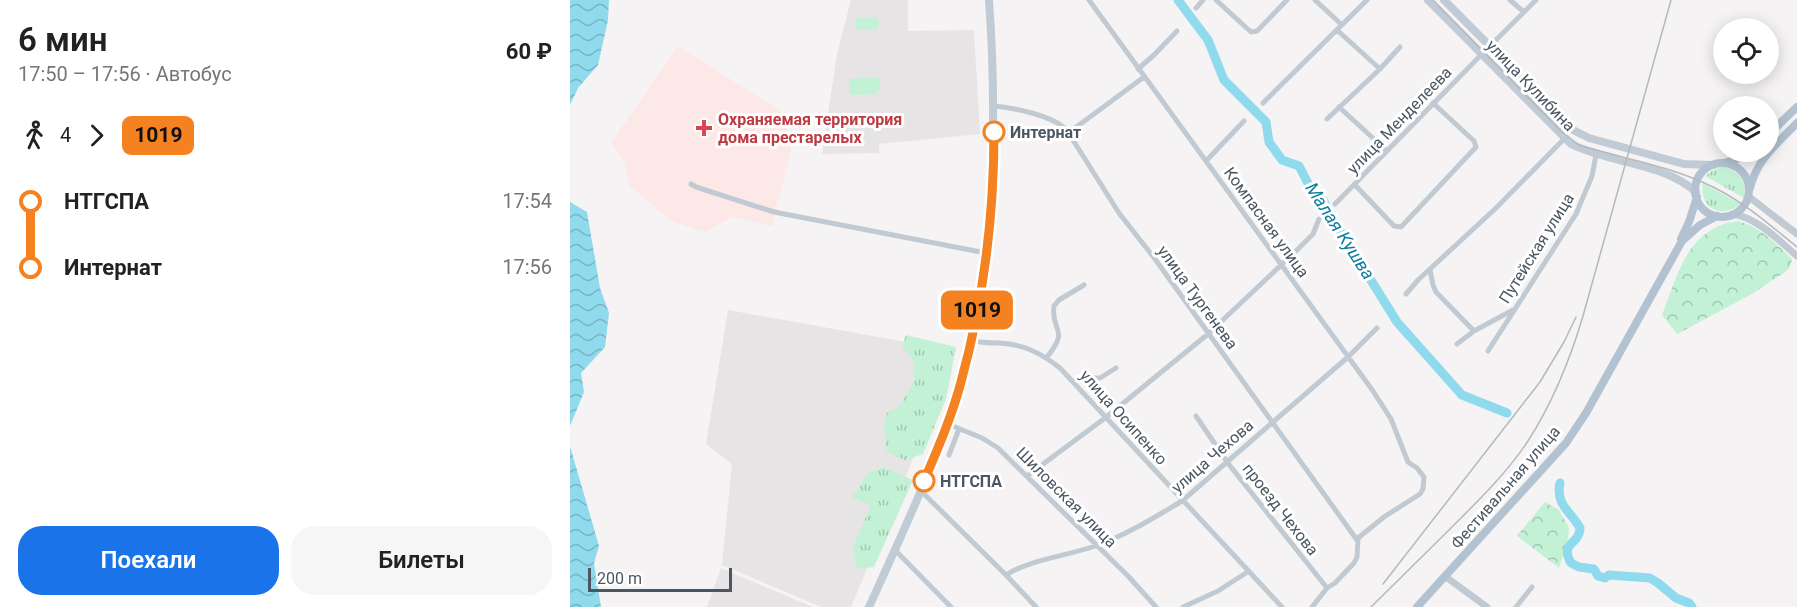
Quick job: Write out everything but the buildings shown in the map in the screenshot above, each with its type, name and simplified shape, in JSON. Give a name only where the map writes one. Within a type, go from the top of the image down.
[{"type":"main road","points":[[869,607],[948,424],[961,381],[980,295],[986,253],[994,142],[989,0]]},
{"type":"main road","name":"улица Кулибина","points":[[1428,0],[1564,139],[1581,150],[1674,177],[1696,195]]},
{"type":"main road","name":"улица Кулибина","points":[[1444,0],[1573,130],[1582,136],[1684,165],[1717,164]]},
{"type":"main road","points":[[1779,124],[1797,107]]},
{"type":"main road","points":[[1725,162],[1704,170],[1699,177],[1696,195],[1704,210],[1717,216],[1733,214],[1742,208],[1755,172],[1762,160],[1797,123]]},
{"type":"main road","points":[[1717,164],[1731,165],[1740,171],[1746,178],[1748,194]]},
{"type":"main road","name":"Фестивальная улица","points":[[1675,254],[1689,222],[1696,195]]},
{"type":"main road","name":"Фестивальная улица","points":[[1417,607],[1566,443],[1586,413],[1682,241],[1694,230],[1717,216]]},
{"type":"street","name":"Компасная улица","points":[[1089,0],[1348,357],[1391,419],[1408,462],[1424,477],[1420,494],[1384,517],[1360,535],[1357,540]]},
{"type":"street","points":[[1196,8],[1203,0]]},
{"type":"street","points":[[1216,0],[1251,32],[1257,31],[1287,0]]},
{"type":"street","points":[[1315,0],[1342,25]]},
{"type":"street","points":[[1263,103],[1367,0]]},
{"type":"street","points":[[1510,0],[1524,12]]},
{"type":"street","points":[[1490,46],[1536,0]]},
{"type":"street","points":[[1337,30],[1380,69]]},
{"type":"street","points":[[1138,69],[1177,31]]},
{"type":"street","points":[[1327,119],[1400,47]]},
{"type":"street","name":"улица Менделеева","points":[[1335,204],[1482,54]]},
{"type":"street","points":[[994,106],[1016,108],[1058,123],[1066,129],[1075,128],[1144,77]]},
{"type":"street","points":[[1355,185],[1394,226],[1401,227],[1476,147],[1474,141],[1433,103]]},
{"type":"street","points":[[1339,107],[1387,151]]},
{"type":"street","points":[[1206,161],[1244,121]]},
{"type":"street","name":"улица Тургенева","points":[[1066,129],[1119,213],[1155,259],[1357,540]]},
{"type":"street","points":[[1406,294],[1564,139]]},
{"type":"street","name":"Путейская улица","points":[[1488,351],[1576,214],[1592,176],[1596,154]]},
{"type":"street","points":[[691,184],[696,188],[774,212],[986,253]]},
{"type":"street","points":[[1748,194],[1797,234]]},
{"type":"street","points":[[1733,214],[1754,221],[1797,256]]},
{"type":"street","points":[[1027,476],[1105,418],[1208,334],[1313,234],[1319,219]]},
{"type":"street","points":[[1430,270],[1436,292],[1474,331]]},
{"type":"street","points":[[1047,357],[1057,344],[1059,333],[1054,306],[1059,300],[1083,285]]},
{"type":"street","points":[[1456,344],[1474,331],[1513,310]]},
{"type":"street","name":"улица Чехова","points":[[1006,575],[1021,567],[1097,546],[1152,519],[1182,501],[1348,357],[1377,328]]},
{"type":"street","name":"улица Осипенко","points":[[970,340],[1023,346],[1047,357],[1074,381],[1105,418],[1282,607]]},
{"type":"street","points":[[1074,381],[1080,378],[1100,378],[1116,368]]},
{"type":"street","name":"проезд Чехова","points":[[1196,416],[1227,462],[1327,588]]},
{"type":"street","name":"Шиловская улица","points":[[948,424],[982,438],[998,448],[1156,607]]},
{"type":"street","points":[[949,455],[959,429]]},
{"type":"street","points":[[920,490],[1036,607]]},
{"type":"street","points":[[1312,607],[1327,588],[1350,569],[1358,551],[1357,540]]},
{"type":"street","points":[[895,550],[951,607]]},
{"type":"street","points":[[1183,607],[1218,591],[1249,571]]},
{"type":"street","points":[[1446,577],[1487,607]]},
{"type":"street","points":[[1516,607],[1532,587]]},
{"type":"shaded area","points":[[851,0],[908,0],[908,31],[974,30],[980,134],[879,144],[879,153],[822,154],[837,54]]},
{"type":"shaded area","name":"Охраняемая территория дома престарелых","points":[[678,46],[782,112],[791,150],[772,226],[732,217],[705,232],[671,221],[630,186],[624,161],[611,143]]},
{"type":"shaded area","points":[[728,310],[945,349],[934,409],[851,607],[821,607],[722,565],[732,464],[706,444]]},
{"type":"shaded area","points":[[721,568],[813,607],[707,607]]},
{"type":"green space","points":[[878,17],[877,29],[860,30],[856,28],[856,18]]},
{"type":"green space","points":[[876,77],[880,80],[880,89],[876,94],[852,95],[849,93],[849,79]]},
{"type":"green space","points":[[1723,167],[1734,171],[1741,178],[1745,192],[1744,198],[1705,176],[1716,168]]},
{"type":"green space","points":[[1703,183],[1740,204],[1726,211],[1713,209],[1704,199]]},
{"type":"green space","points":[[1738,221],[1761,232],[1773,241],[1792,259],[1790,267],[1750,295],[1677,334],[1662,315],[1687,255],[1707,233],[1721,225]]},
{"type":"green space","points":[[906,335],[956,347],[946,399],[923,454],[905,460],[887,452],[884,430],[887,413],[900,406],[914,381],[914,361],[902,347]]},
{"type":"green space","points":[[884,467],[913,480],[874,567],[857,569],[853,548],[871,505],[852,497],[869,472]]},
{"type":"green space","points":[[1545,502],[1559,510],[1569,528],[1559,568],[1517,536]]},
{"type":"water","points":[[570,0],[609,0],[608,20],[598,65],[578,88],[570,105]]},
{"type":"water","points":[[570,202],[587,212],[600,288],[609,313],[605,347],[581,373],[584,392],[570,426]]},
{"type":"water","points":[[570,446],[599,546],[594,563],[601,607],[570,607]]},
{"type":"waterway","name":"Малая Кушва","points":[[1178,0],[1208,40],[1224,80],[1266,122],[1269,142],[1282,160],[1299,166],[1313,193],[1323,200],[1397,322],[1462,395],[1507,413]]},
{"type":"waterway","name":"Малая Кушва","points":[[1560,483],[1562,502],[1580,528],[1577,538],[1567,551],[1571,563],[1579,567],[1594,569],[1598,576],[1605,578],[1609,575],[1650,578],[1692,607]]},
{"type":"tram line","points":[[1433,0],[1562,132],[1579,145],[1665,168],[1699,180],[1747,208],[1797,247]]},
{"type":"railway","points":[[1371,607],[1501,476],[1528,441],[1553,396],[1583,316],[1671,0]]},
{"type":"railway","points":[[1383,584],[1540,382],[1576,317]]},
{"type":"bus line","name":"1019","points":[[924,481],[948,424],[961,381],[980,295],[989,226],[994,132]]},
{"type":"place","name":"Охраняемая территория дома престарелых","points":[[704,128]]},
{"type":"place","name":"Интернат","points":[[994,132]]},
{"type":"place","name":"НТГСПА","points":[[924,481]]}]
